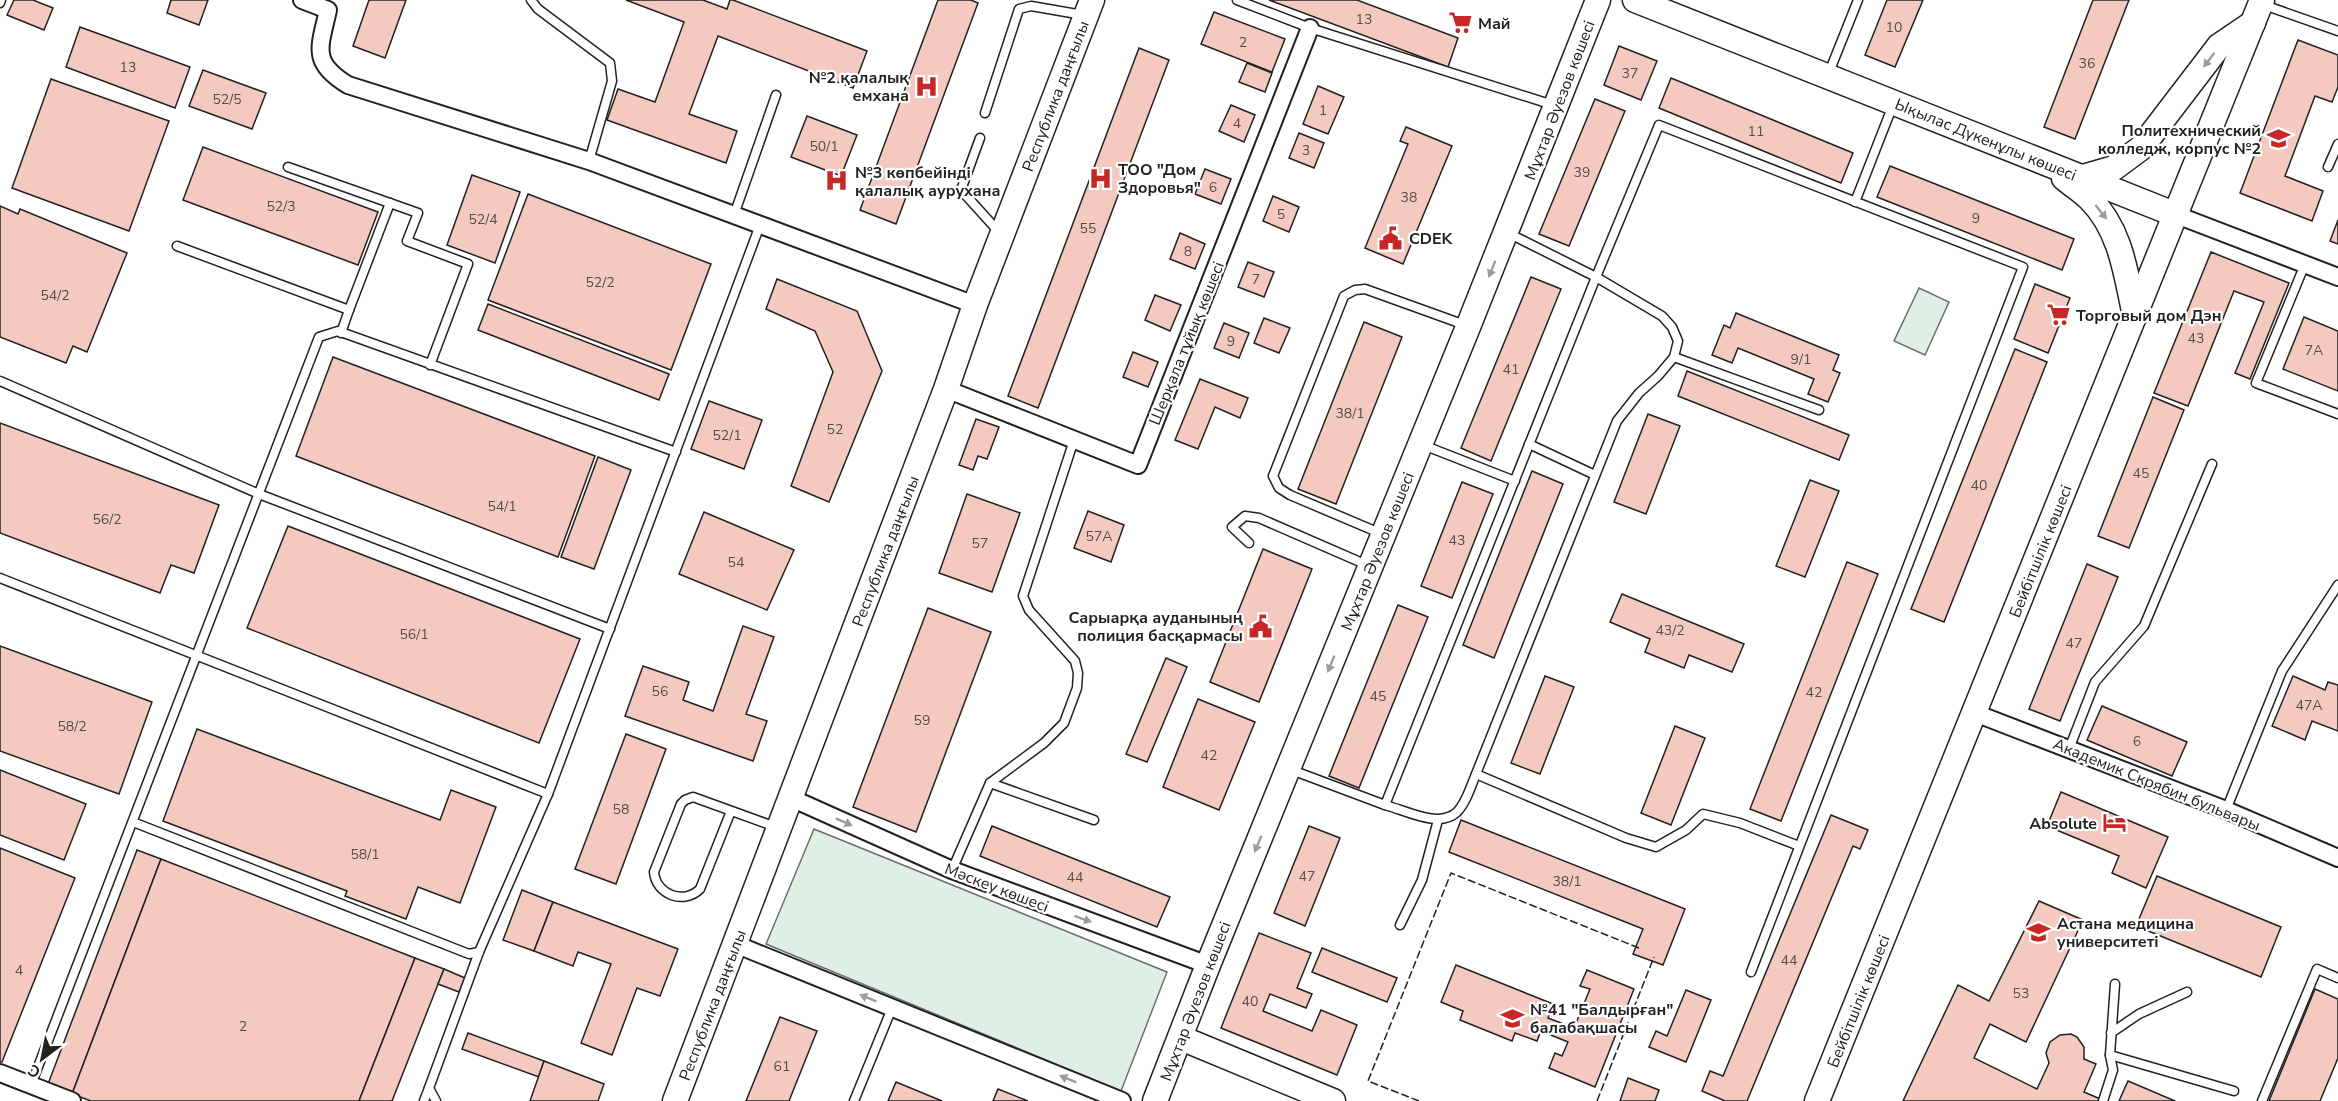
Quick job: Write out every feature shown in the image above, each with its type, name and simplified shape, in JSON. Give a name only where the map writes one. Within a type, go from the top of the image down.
[{"type":"main road","name":"Мұхтар Әуезов көшесі","points":[[1155,1101],[1208,965],[1507,232],[1598,0]]},
{"type":"main road","name":"Ықылас Дүкенұлы көшесі","points":[[1635,0],[2174,214]]},
{"type":"main road","name":"Республика даңғылы","points":[[675,1101],[1089,8]]},
{"type":"main road","points":[[2083,177],[2114,168],[2141,148],[2219,46],[2258,9]]},
{"type":"main road","name":"Бейбітшілік көшесі","points":[[1819,1098],[2258,9]]},
{"type":"main road","points":[[2041,160],[2089,198],[2108,221],[2121,251],[2134,316]]},
{"type":"main road","points":[[1181,1038],[1333,1101]]},
{"type":"street","points":[[302,0],[330,5],[321,44],[321,60],[332,76],[348,85],[589,161],[975,305]]},
{"type":"street","name":"Шерқала тұйық көшесі","points":[[946,389],[1138,465],[1310,28]]},
{"type":"street","name":"Ықылас Дүкенұлы көшесі","points":[[2174,214],[2338,277]]},
{"type":"street","name":"Академик Скрябин бульвары","points":[[1975,712],[2226,810],[2338,858]]},
{"type":"street","name":"Мәскеу көшесі","points":[[791,798],[952,870],[1208,965]]},
{"type":"street","points":[[735,944],[1122,1101]]},
{"type":"street","points":[[0,1073],[72,1101]]},
{"type":"lane","points":[[531,0],[538,9],[609,63],[612,81],[589,161]]},
{"type":"lane","points":[[1237,0],[1310,28],[1557,107]]},
{"type":"lane","points":[[1827,75],[1858,0]]},
{"type":"lane","points":[[985,113],[1019,9],[1031,6],[1089,8]]},
{"type":"lane","points":[[2258,9],[2338,31]]},
{"type":"lane","points":[[734,215],[776,95]]},
{"type":"lane","points":[[1855,202],[1894,102]]},
{"type":"lane","points":[[1385,805],[1659,125],[2023,267],[1750,972]]},
{"type":"lane","points":[[980,138],[961,190],[1002,234]]},
{"type":"lane","points":[[2328,167],[2338,144]]},
{"type":"lane","points":[[288,166],[418,213],[407,241],[468,264],[430,365]]},
{"type":"lane","points":[[341,333],[390,203]]},
{"type":"lane","points":[[424,1101],[479,952],[548,794],[760,225]]},
{"type":"lane","points":[[1289,769],[1385,805],[1438,820],[1458,811],[1476,774],[1617,421],[1639,393],[1674,357],[1678,341],[1672,327],[1662,316],[1596,277],[1507,232]]},
{"type":"lane","points":[[177,246],[349,310]]},
{"type":"lane","points":[[2305,264],[2256,383],[2338,414]]},
{"type":"lane","points":[[1384,534],[1290,495],[1279,488],[1273,476],[1344,296],[1355,290],[1365,289],[1468,327]]},
{"type":"lane","points":[[31,1085],[319,337],[338,332],[676,452]]},
{"type":"lane","points":[[1674,357],[1819,410]]},
{"type":"lane","points":[[0,381],[259,494],[610,628]]},
{"type":"lane","points":[[952,870],[990,783],[1044,743],[1064,723],[1077,688],[1078,673],[1074,662],[1029,610],[1023,596],[1074,440]]},
{"type":"lane","points":[[1529,444],[1595,475]]},
{"type":"lane","points":[[1421,445],[1515,481]]},
{"type":"lane","points":[[2068,749],[2095,682],[2144,626],[2212,464]]},
{"type":"lane","points":[[1249,543],[1232,527],[1245,516],[1259,518],[1371,566]]},
{"type":"lane","points":[[0,578],[548,794]]},
{"type":"lane","points":[[2226,810],[2282,671],[2338,585]]},
{"type":"lane","points":[[1476,774],[1626,837],[1656,847],[1686,830],[1703,814],[1740,823],[1799,846]]},
{"type":"lane","points":[[990,783],[1094,820]]},
{"type":"lane","points":[[731,811],[700,889],[693,895],[679,898],[660,888],[655,881],[654,872],[681,804],[685,800],[693,797],[779,828]]},
{"type":"lane","points":[[1400,925],[1422,880],[1438,820]]},
{"type":"lane","points":[[133,822],[469,954],[479,952]]},
{"type":"lane","points":[[2262,1101],[2317,969],[2338,978]]},
{"type":"lane","points":[[2103,1101],[2113,1070],[2110,1054],[2115,984]]},
{"type":"lane","points":[[2111,1033],[2139,1014],[2187,992]]},
{"type":"lane","points":[[854,1101],[892,1008]]},
{"type":"lane","points":[[2110,1054],[2234,1091]]},
{"type":"lane","points":[[429,1088],[436,1101]]},
{"type":"green space","points":[[1919,288],[1949,302],[1925,355],[1894,341]]},
{"type":"green space","points":[[814,829],[1167,972],[1121,1091],[766,944]]},
{"type":"building","points":[[14,0],[33,0],[53,8],[44,30],[7,15]]},
{"type":"building","points":[[171,0],[208,0],[199,25],[167,13]]},
{"type":"building","points":[[369,0],[406,0],[385,58],[353,46]]},
{"type":"building","points":[[626,0],[703,0],[727,9],[730,0],[733,0],[867,51],[853,88],[718,36],[689,114],[737,131],[726,163],[607,120],[618,89],[655,102],[684,22]]},
{"type":"building","points":[[938,0],[971,0],[978,3],[896,224],[860,210]]},
{"type":"building","points":[[1269,0],[1357,0],[1458,38],[1448,67]]},
{"type":"building","points":[[1887,0],[1923,0],[1895,67],[1865,55]]},
{"type":"building","points":[[2093,0],[2129,0],[2075,139],[2044,127]]},
{"type":"building","points":[[1214,12],[1285,39],[1272,72],[1201,44]]},
{"type":"building","points":[[80,27],[190,67],[175,108],[66,67]]},
{"type":"building","name":"Политехнический колледж, корпус №2","points":[[2298,40],[2338,55],[2338,87],[2332,102],[2315,96],[2285,176],[2323,191],[2312,221],[2240,193]]},
{"type":"building","points":[[1619,46],[1657,61],[1641,100],[1604,85]]},
{"type":"building","points":[[1139,48],[1169,60],[1038,408],[1008,396]]},
{"type":"building","points":[[1247,63],[1272,73],[1265,92],[1239,82]]},
{"type":"building","points":[[203,70],[266,93],[252,129],[189,106]]},
{"type":"building","points":[[1671,78],[1853,153],[1841,183],[1659,108]]},
{"type":"building","points":[[51,79],[169,121],[129,231],[12,188]]},
{"type":"building","points":[[1318,86],[1344,97],[1328,134],[1303,124]]},
{"type":"building","points":[[1595,99],[1625,111],[1569,246],[1539,234]]},
{"type":"building","points":[[1231,105],[1255,115],[1244,142],[1219,131]]},
{"type":"building","points":[[807,116],[857,135],[841,176],[791,157]]},
{"type":"building","points":[[1406,127],[1452,146],[1403,264],[1365,248],[1408,144],[1400,141]]},
{"type":"building","points":[[1299,133],[1324,143],[1314,168],[1289,158]]},
{"type":"building","points":[[203,147],[378,212],[358,265],[183,200]]},
{"type":"building","points":[[1890,166],[2074,239],[2062,270],[1877,197]]},
{"type":"building","points":[[1205,169],[1231,179],[1221,204],[1195,194]]},
{"type":"building","points":[[472,175],[520,192],[495,263],[447,245]]},
{"type":"building","points":[[528,194],[711,264],[671,370],[488,300]]},
{"type":"building","points":[[1273,196],[1299,207],[1289,232],[1263,221]]},
{"type":"building","points":[[0,206],[18,214],[20,209],[127,253],[87,352],[73,346],[66,363],[0,337]]},
{"type":"building","points":[[2338,220],[2338,244],[2330,241]]},
{"type":"building","points":[[1180,233],[1205,244],[1195,269],[1170,259]]},
{"type":"building","points":[[2211,252],[2289,283],[2250,379],[2235,373],[2264,302],[2234,291],[2188,406],[2154,393]]},
{"type":"building","points":[[1248,262],[1274,272],[1264,297],[1238,287]]},
{"type":"building","points":[[1531,277],[1561,289],[1491,461],[1461,448]]},
{"type":"building","points":[[777,279],[857,311],[882,371],[829,502],[791,486],[833,372],[815,331],[766,309]]},
{"type":"building","points":[[2035,284],[2070,298],[2048,353],[2014,339]]},
{"type":"building","points":[[1155,295],[1181,305],[1170,331],[1145,320]]},
{"type":"building","points":[[488,304],[669,374],[659,400],[478,330]]},
{"type":"building","points":[[1736,313],[1839,355],[1833,370],[1840,373],[1828,402],[1808,394],[1814,379],[1738,348],[1732,363],[1712,355],[1724,325],[1730,328]]},
{"type":"building","points":[[2304,317],[2338,331],[2338,391],[2283,369]]},
{"type":"building","points":[[1264,318],[1290,328],[1279,353],[1254,343]]},
{"type":"building","points":[[1364,322],[1402,337],[1336,504],[1298,489]]},
{"type":"building","points":[[1224,323],[1249,333],[1239,358],[1214,348]]},
{"type":"building","points":[[2015,349],[2047,362],[1944,622],[1911,609]]},
{"type":"building","points":[[1133,352],[1158,362],[1148,387],[1123,377]]},
{"type":"building","points":[[333,357],[595,456],[558,557],[296,456]]},
{"type":"building","points":[[1687,371],[1849,435],[1839,460],[1678,396]]},
{"type":"building","points":[[1200,379],[1248,398],[1240,418],[1215,407],[1198,449],[1175,440]]},
{"type":"building","points":[[2153,397],[2184,410],[2129,548],[2098,536]]},
{"type":"building","points":[[709,401],[762,420],[744,469],[691,449]]},
{"type":"building","points":[[1648,414],[1680,426],[1646,514],[1614,502]]},
{"type":"building","points":[[976,419],[999,427],[987,459],[978,456],[973,470],[959,465]]},
{"type":"building","points":[[0,423],[219,505],[194,573],[171,565],[160,593],[0,533]]},
{"type":"building","points":[[598,457],[631,470],[594,569],[561,557]]},
{"type":"building","points":[[1532,471],[1563,484],[1494,658],[1463,645]]},
{"type":"building","points":[[1810,480],[1839,491],[1805,577],[1776,566]]},
{"type":"building","points":[[1462,482],[1493,494],[1452,598],[1421,586]]},
{"type":"building","points":[[967,494],[1020,513],[992,592],[939,573]]},
{"type":"building","points":[[1088,511],[1124,525],[1111,562],[1074,548]]},
{"type":"building","points":[[704,512],[794,550],[767,610],[679,574]]},
{"type":"building","points":[[288,526],[580,639],[539,743],[247,628]]},
{"type":"building","name":"Сарыарқа ауданының полиция басқармасы","points":[[1263,549],[1312,569],[1259,702],[1210,682]]},
{"type":"building","points":[[1847,562],[1878,574],[1781,821],[1750,809]]},
{"type":"building","points":[[2087,564],[2118,577],[2060,721],[2029,709]]},
{"type":"building","points":[[1622,594],[1744,644],[1732,672],[1689,655],[1684,668],[1645,652],[1650,639],[1610,622]]},
{"type":"building","points":[[1398,605],[1428,617],[1359,788],[1329,776]]},
{"type":"building","points":[[928,608],[991,632],[916,832],[853,807]]},
{"type":"building","points":[[743,626],[774,637],[746,714],[767,721],[753,761],[625,716],[643,666],[689,682],[683,700],[713,711]]},
{"type":"building","points":[[0,646],[152,702],[119,794],[0,751]]},
{"type":"building","points":[[1166,658],[1187,667],[1147,762],[1126,754]]},
{"type":"building","points":[[1545,676],[1574,687],[1540,774],[1511,763]]},
{"type":"building","points":[[2293,676],[2325,690],[2328,682],[2338,685],[2338,731],[2312,721],[2305,740],[2272,726]]},
{"type":"building","points":[[1198,699],[1255,722],[1219,810],[1163,787]]},
{"type":"building","points":[[2102,706],[2187,742],[2172,776],[2087,740]]},
{"type":"building","points":[[1675,726],[1705,738],[1671,825],[1641,813]]},
{"type":"building","points":[[197,729],[440,820],[451,790],[496,807],[460,903],[418,887],[406,919],[345,896],[347,891],[163,821]]},
{"type":"building","points":[[626,734],[666,749],[616,884],[575,869]]},
{"type":"building","points":[[0,770],[86,804],[64,860],[0,835]]},
{"type":"building","points":[[2061,792],[2168,837],[2146,888],[2112,873],[2119,856],[2047,826]]},
{"type":"building","points":[[1831,815],[1868,830],[1860,849],[1853,846],[1747,1101],[1725,1101],[1702,1091],[1710,1071],[1723,1076]]},
{"type":"building","points":[[1461,820],[1685,909],[1663,965],[1633,954],[1643,929],[1449,852]]},
{"type":"building","points":[[992,826],[1170,897],[1157,927],[980,856]]},
{"type":"building","points":[[1309,826],[1340,838],[1305,926],[1274,913]]},
{"type":"building","points":[[0,848],[75,878],[2,1062],[0,1062]]},
{"type":"building","points":[[137,850],[161,859],[72,1094],[48,1084]]},
{"type":"building","points":[[161,859],[415,958],[359,1101],[91,1101],[72,1094]]},
{"type":"building","points":[[2157,876],[2281,927],[2261,977],[2136,926]]},
{"type":"building","points":[[522,890],[553,902],[534,951],[503,940]]},
{"type":"building","points":[[2039,901],[2083,920],[2026,1042],[1990,1024],[1974,1058],[2037,1089],[2049,1063],[2046,1053],[2050,1042],[2060,1035],[2071,1034],[2077,1037],[2084,1047],[2084,1059],[2096,1064],[2084,1092],[2105,1101],[1903,1101],[1958,985],[1989,1001]]},
{"type":"building","points":[[553,902],[678,949],[660,996],[637,988],[612,1055],[581,1043],[611,964],[578,952],[573,966],[534,951]]},
{"type":"building","points":[[1259,933],[1311,953],[1297,988],[1312,994],[1306,1008],[1270,994],[1263,1011],[1312,1031],[1321,1010],[1357,1025],[1337,1075],[1221,1028]]},
{"type":"building","points":[[1322,948],[1397,978],[1387,1002],[1312,972]]},
{"type":"building","points":[[415,958],[444,969],[392,1101],[359,1101]]},
{"type":"building","points":[[1456,965],[1553,1004],[1548,1018],[1574,1028],[1590,989],[1580,986],[1587,970],[1634,989],[1595,1087],[1549,1068],[1555,1053],[1562,1056],[1568,1042],[1541,1031],[1537,1041],[1515,1033],[1512,1041],[1460,1020],[1463,1011],[1441,1002]]},
{"type":"building","points":[[444,969],[465,978],[459,992],[438,984]]},
{"type":"building","points":[[2315,989],[2338,999],[2338,1058],[2320,1101],[2269,1101]]},
{"type":"building","points":[[1686,990],[1711,1000],[1686,1062],[1649,1047],[1656,1031],[1667,1036]]},
{"type":"building","points":[[780,1017],[817,1031],[789,1101],[746,1101]]},
{"type":"building","points":[[468,1033],[544,1061],[539,1077],[462,1049]]},
{"type":"building","points":[[544,1061],[604,1084],[598,1101],[530,1101]]},
{"type":"building","points":[[1628,1078],[1659,1090],[1655,1101],[1620,1101]]},
{"type":"building","points":[[2128,1081],[2175,1101],[2119,1101]]},
{"type":"building","points":[[896,1082],[942,1101],[888,1101]]},
{"type":"building","points":[[998,1089],[1028,1101],[993,1101]]},
{"type":"fence","points":[[1419,1101],[1368,1081],[1451,873],[1639,948]]},
{"type":"fence","points":[[1597,1101],[1654,957]]},
{"type":"place","name":"Май","points":[[1460,23]]},
{"type":"place","name":"№2 қалалық емхана","points":[[927,86]]},
{"type":"place","name":"Политехнический колледж, корпус №2","points":[[2279,139]]},
{"type":"place","name":"ТОО \"Дом Здоровья\"","points":[[1100,178]]},
{"type":"place","name":"№3 көпбейінді қалалық аурухана","points":[[837,181]]},
{"type":"place","name":"CDEK","points":[[1391,238]]},
{"type":"place","name":"Торговый дом Дэн","points":[[2058,315]]},
{"type":"place","name":"Сарыарқа ауданының полиция басқармасы","points":[[1261,626]]},
{"type":"place","name":"Absolute","points":[[2115,823]]},
{"type":"place","name":"Астана медицина университеті","points":[[2039,932]]},
{"type":"place","name":"№41 \"Балдырған\" балабақшасы","points":[[1512,1018]]}]
